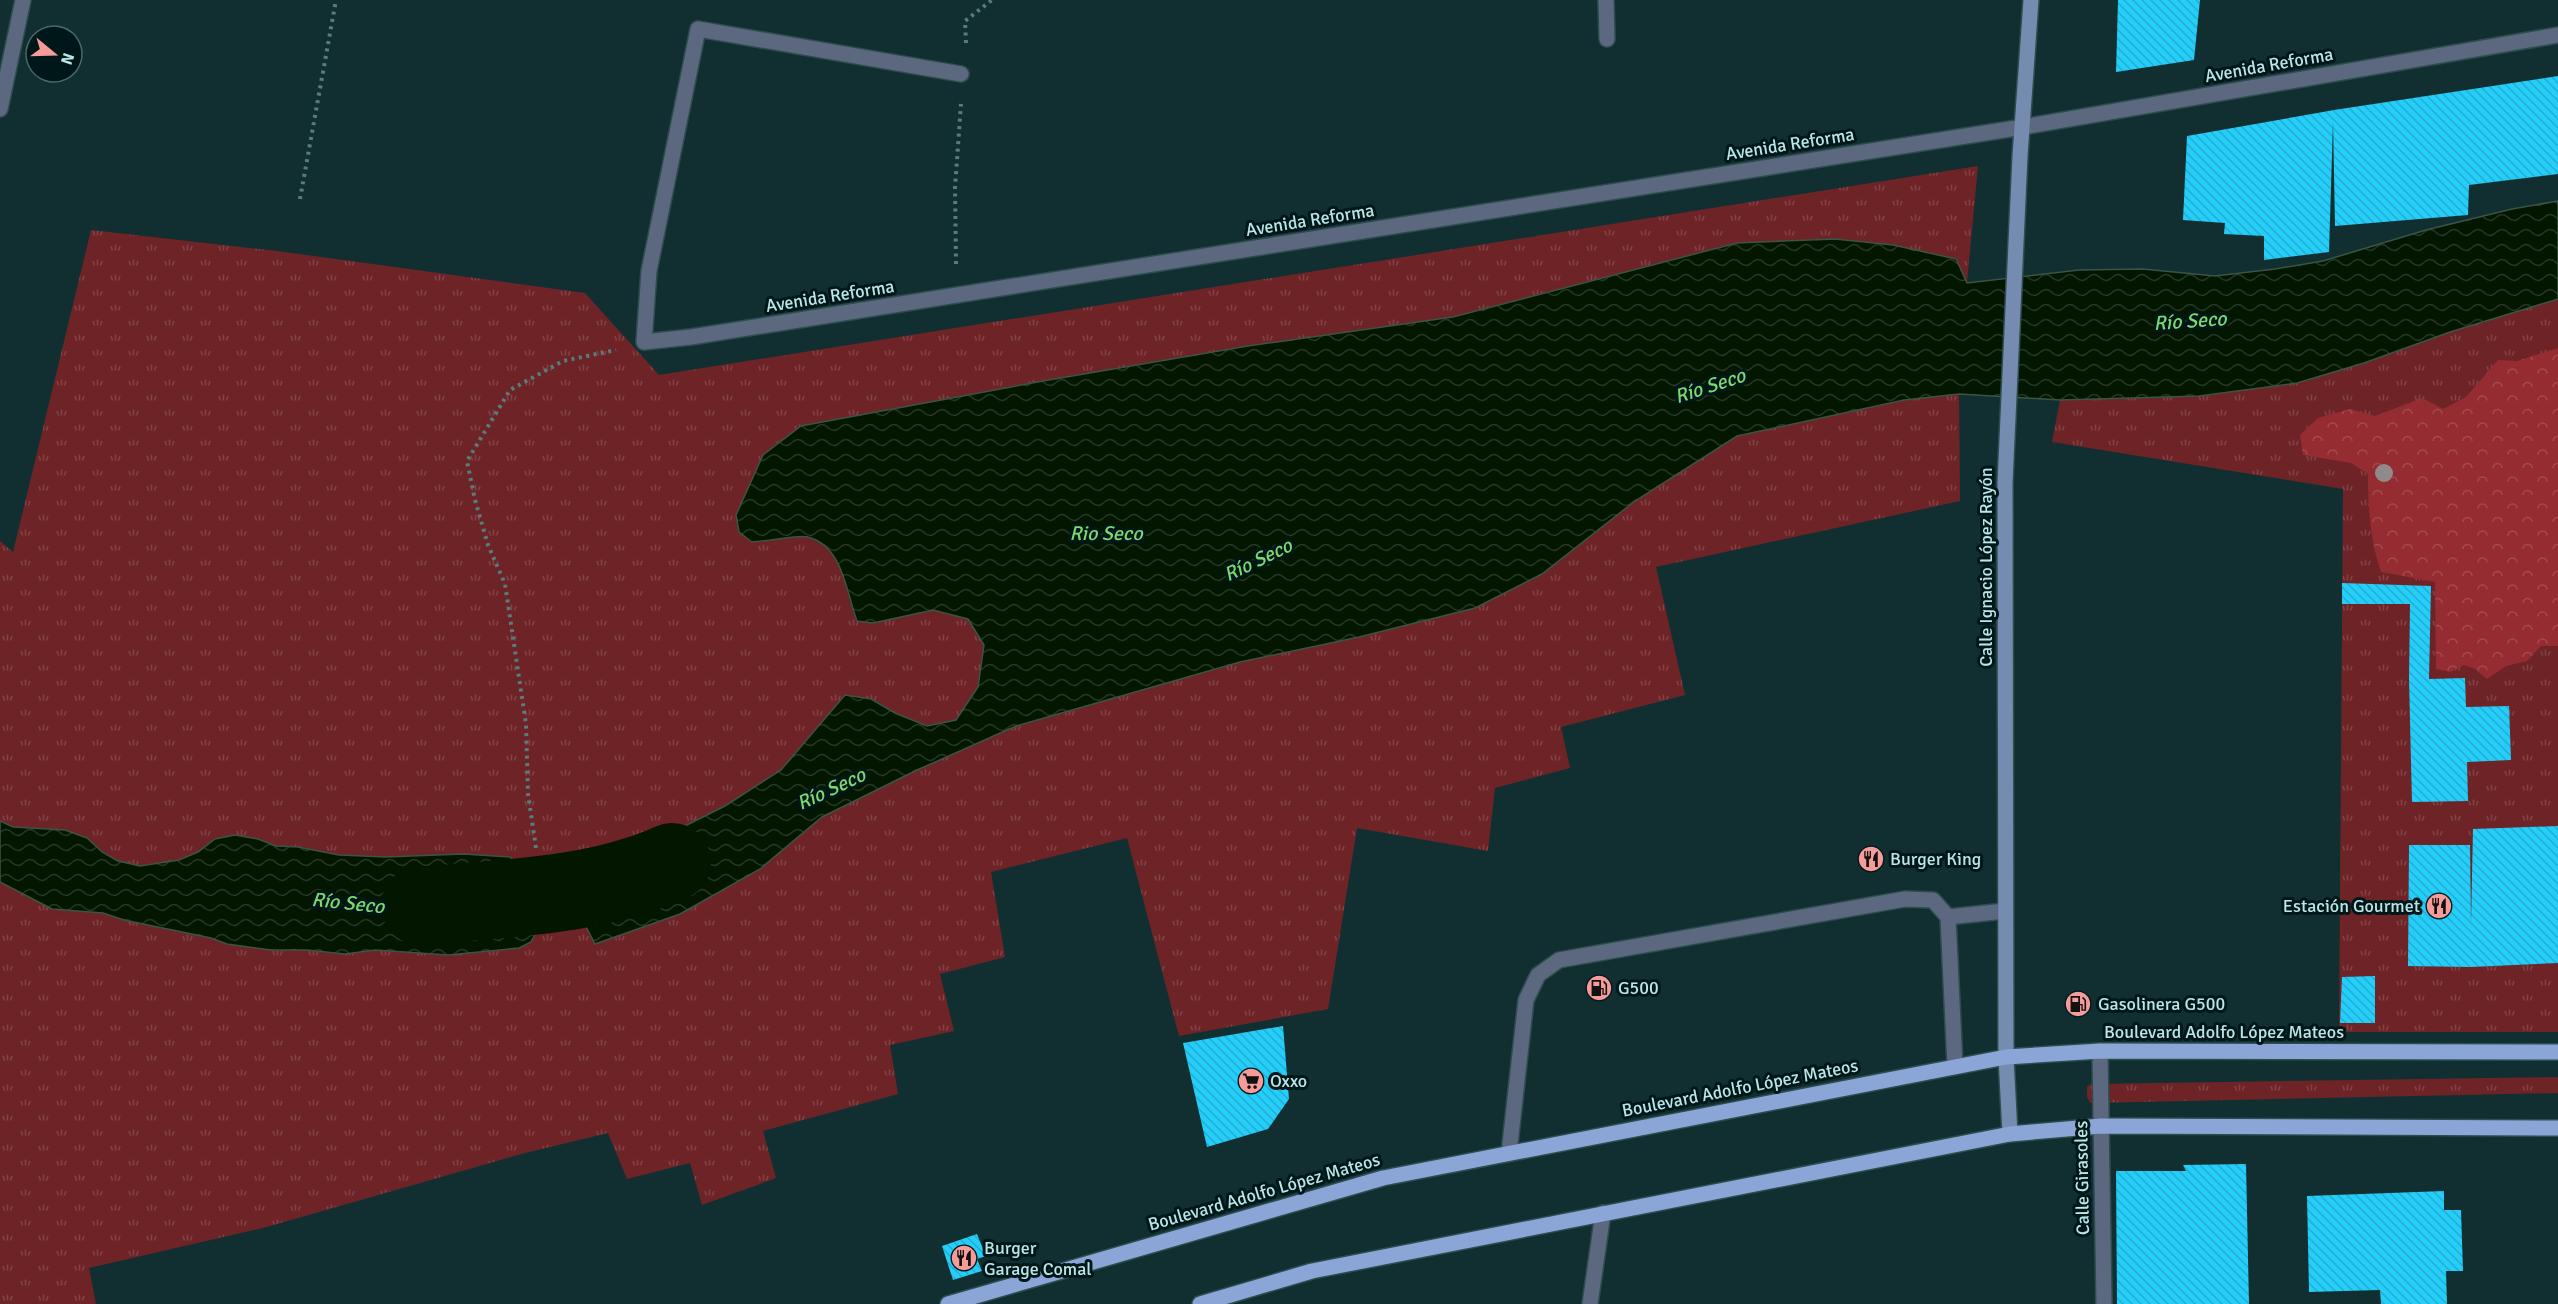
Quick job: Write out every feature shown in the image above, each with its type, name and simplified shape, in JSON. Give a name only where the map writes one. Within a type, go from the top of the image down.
[{"type":"main road","name":"Calle Ignacio López Rayón","points":[[2010,1134],[2006,1057],[2005,483],[2031,0]]},
{"type":"main road","name":"Boulevard Adolfo López Mateos","points":[[948,1304],[1383,1178],[2006,1057],[2100,1051],[2558,1052]]},
{"type":"main road","points":[[1200,1304],[1312,1271],[2010,1134],[2101,1126],[2558,1128]]},
{"type":"street","points":[[0,109],[23,0]]},
{"type":"street","points":[[1606,0],[1607,39]]},
{"type":"street","points":[[644,342],[650,271],[698,29],[961,74]]},
{"type":"street","name":"Avenida Reforma","points":[[644,342],[691,337],[956,296],[2023,127],[2558,35]]},
{"type":"street","points":[[1509,1153],[1526,1000],[1538,975],[1559,960],[1905,899],[1933,900],[1948,916],[1955,1066]]},
{"type":"street","points":[[1948,916],[2005,911]]},
{"type":"street","name":"Calle Girasoles","points":[[2100,1051],[2104,1304]]},
{"type":"street","points":[[1590,1304],[1604,1213]]},
{"type":"path","points":[[300,200],[336,0]]},
{"type":"path","points":[[956,296],[955,188],[961,74],[967,50],[965,21],[992,0]]},
{"type":"path","points":[[536,848],[528,794],[526,724],[505,584],[488,545],[467,461],[510,390],[563,361],[593,356],[644,342]]},
{"type":"green space","points":[[1978,166],[1967,283],[1956,259],[1893,245],[1835,239],[1737,243],[1453,317],[1248,346],[801,426],[752,542],[807,536],[827,547],[842,570],[850,602],[873,623],[933,610],[968,619],[984,645],[978,687],[956,720],[927,726],[895,713],[871,699],[845,695],[781,770],[725,806],[649,844],[549,856],[595,944],[760,869],[822,817],[915,771],[1016,726],[1240,662],[1359,637],[1587,539],[1635,501],[1737,436],[1904,400],[1959,394],[1960,501],[1656,567],[1685,695],[1561,727],[1570,768],[1495,788],[1488,851],[1357,828],[1328,1009],[1179,1036],[1127,838],[991,872],[1005,957],[940,974],[954,1031],[890,1045],[898,1094],[763,1131],[776,1178],[702,1205],[690,1163],[627,1179],[608,1133],[525,1153],[263,1228],[89,1268],[96,1304],[0,1304],[0,541],[13,552],[91,230],[277,251],[585,293],[659,375]]},
{"type":"green space","points":[[2558,299],[2558,1032],[2339,1032],[2343,489],[2052,442],[2060,400],[2199,396],[2364,363],[2450,332]]},
{"type":"green space","points":[[2558,348],[2558,646],[2541,646],[2527,661],[2506,666],[2487,679],[2475,669],[2464,665],[2450,672],[2436,669],[2435,582],[2381,572],[2370,523],[2368,474],[2351,463],[2303,455],[2300,435],[2318,418],[2350,409],[2375,416],[2422,398],[2443,409],[2466,397],[2498,360],[2517,361]]},
{"type":"green space","points":[[2558,1077],[2558,1093],[2090,1103],[2087,1097],[2087,1087],[2091,1084]]},
{"type":"water","name":"Rio Seco","points":[[2558,201],[2558,299],[2297,383],[2199,396],[2060,400],[1959,394],[1904,400],[1737,436],[1635,501],[1542,574],[1475,608],[1359,637],[1240,662],[1016,726],[915,771],[822,817],[760,869],[680,914],[595,944],[549,855],[649,844],[725,806],[781,770],[845,695],[871,699],[895,713],[927,726],[956,720],[978,687],[984,645],[968,619],[933,610],[873,623],[857,621],[842,572],[829,550],[820,542],[804,536],[752,542],[739,532],[736,515],[763,455],[801,426],[1248,346],[1453,317],[1737,243],[1835,239],[1893,245],[1956,259],[1967,283],[2079,270],[2143,269],[2215,276],[2323,261],[2426,230],[2512,209]]},
{"type":"water","points":[[0,821],[13,827],[65,830],[87,838],[102,852],[118,861],[140,866],[179,860],[198,852],[215,839],[235,835],[258,839],[276,846],[298,847],[339,855],[386,857],[463,854],[510,857],[520,867],[536,920],[536,932],[531,942],[519,948],[448,955],[375,950],[345,954],[307,950],[271,950],[227,944],[211,938],[124,920],[103,913],[52,909],[0,882]]},
{"type":"building","points":[[2118,0],[2200,0],[2194,60],[2116,72]]},
{"type":"building","points":[[2558,76],[2558,174],[2469,185],[2468,215],[2335,226],[2333,122],[2329,252],[2264,260],[2264,236],[2224,234],[2225,223],[2183,220],[2187,136],[2334,110]]},
{"type":"building","points":[[2342,583],[2431,586],[2429,679],[2465,678],[2466,707],[2509,706],[2511,760],[2467,762],[2468,801],[2412,802],[2410,604],[2342,604]]},
{"type":"building","points":[[2558,826],[2558,963],[2471,967],[2408,966],[2409,845],[2470,845],[2471,923],[2473,829]]},
{"type":"building","points":[[2375,976],[2375,1023],[2340,1023],[2342,977]]},
{"type":"building","points":[[1283,1026],[1289,1099],[1268,1129],[1207,1147],[1183,1043]]},
{"type":"building","points":[[2246,1164],[2249,1304],[2117,1304],[2116,1171],[2186,1171],[2183,1165]]},
{"type":"building","points":[[2444,1191],[2444,1210],[2461,1210],[2463,1271],[2446,1271],[2447,1304],[2381,1304],[2380,1290],[2309,1292],[2307,1196]]},
{"type":"building","name":"Burger Garage Comal","points":[[977,1234],[986,1256],[977,1259],[982,1271],[953,1280],[942,1246]]},
{"type":"waterway","name":"Río Seco","points":[[420,906],[516,898],[580,889],[612,883],[672,862]]},
{"type":"place","name":"Burger King","points":[[1871,859]]},
{"type":"place","name":"Estación Gourmet","points":[[2439,906]]},
{"type":"place","name":"G500","points":[[1599,988]]},
{"type":"place","name":"Gasolinera G500","points":[[2078,1004]]},
{"type":"place","name":"Oxxo","points":[[1251,1081]]},
{"type":"place","name":"Burger Garage Comal","points":[[964,1258]]}]
